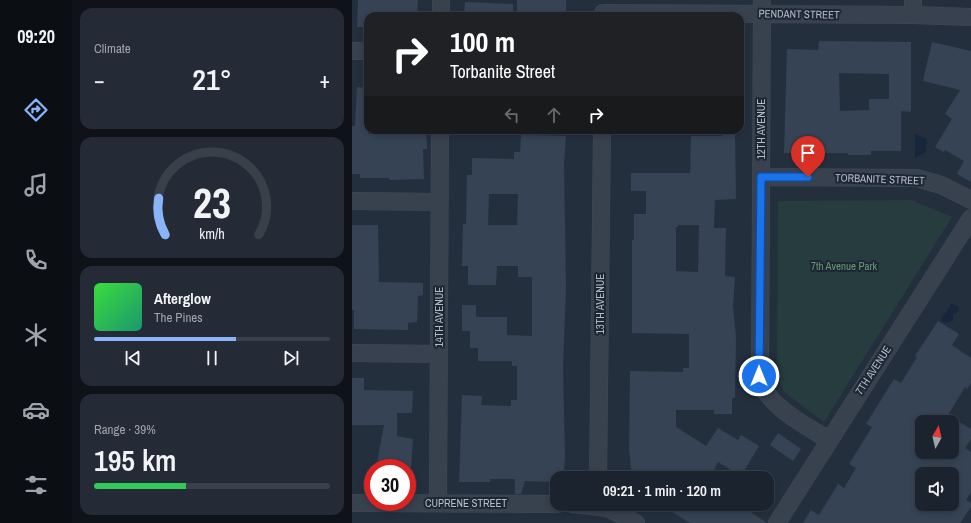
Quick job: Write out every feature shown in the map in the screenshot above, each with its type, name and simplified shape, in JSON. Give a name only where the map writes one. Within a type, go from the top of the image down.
[{"type":"street","points":[[441,0],[441,12]]},
{"type":"street","name":"PENDANT STREET","points":[[603,10],[762,7],[913,8],[971,17]]},
{"type":"street","name":"12TH AVENUE","points":[[762,7],[760,380],[767,395],[782,409],[829,440]]},
{"type":"street","points":[[352,51],[364,51]]},
{"type":"street","name":"14TH AVENUE","points":[[438,504],[440,134]]},
{"type":"street","name":"13TH AVENUE","points":[[598,471],[602,134]]},
{"type":"street","name":"TORBANITE STREET","points":[[761,177],[917,178],[941,185],[971,200]]},
{"type":"street","points":[[352,201],[439,202]]},
{"type":"street","name":"7TH AVENUE","points":[[777,523],[971,218]]},
{"type":"street","points":[[352,353],[439,354]]},
{"type":"street","name":"CUPRENE STREET","points":[[352,502],[550,504]]},
{"type":"street","points":[[617,511],[636,523]]},
{"type":"green space","name":"7th Avenue Park","points":[[911,200],[952,217],[824,422],[784,392],[777,376],[778,201]]},
{"type":"water","points":[[915,134],[927,139],[926,152],[915,158]]},
{"type":"water","points":[[951,303],[959,307],[959,311],[953,315],[953,321],[945,323],[941,320],[942,316],[946,313]]},
{"type":"building","points":[[358,0],[418,0],[417,12],[364,12],[364,27],[357,27]]},
{"type":"building","points":[[517,0],[566,0],[566,12],[517,12]]},
{"type":"building","points":[[465,2],[513,4],[513,12],[464,12]]},
{"type":"building","points":[[819,41],[911,42],[911,112],[901,111],[901,151],[871,151],[871,155],[848,155],[848,153],[784,153],[787,49],[818,50]],"holes":[[[839,73],[889,74],[889,99],[869,99],[869,110],[840,111]]]},
{"type":"building","points":[[932,42],[971,51],[971,182],[957,174],[964,161],[945,150],[944,152],[935,147],[952,119],[945,114],[960,90],[923,81]]},
{"type":"building","points":[[357,87],[364,88],[364,134],[426,134],[427,149],[423,149],[424,179],[389,180],[389,178],[360,178],[360,174],[352,174],[352,126],[355,126]]},
{"type":"building","points":[[723,134],[735,134],[736,199],[715,200],[714,228],[726,228],[725,276],[735,277],[733,306],[736,337],[735,398],[732,398],[732,414],[714,414],[714,410],[676,410],[676,427],[706,446],[718,428],[738,440],[741,435],[759,446],[744,471],[733,471],[718,462],[714,471],[631,471],[629,449],[630,371],[683,372],[683,368],[689,368],[689,334],[632,333],[632,240],[634,240],[634,214],[646,214],[646,191],[631,191],[631,173],[690,173],[691,136],[723,136]],"holes":[[[678,225],[699,225],[698,272],[676,271],[676,227],[678,227]]]},
{"type":"building","points":[[521,135],[566,136],[564,164],[566,287],[563,369],[564,471],[550,471],[550,482],[525,481],[521,494],[515,494],[515,479],[490,479],[490,482],[459,482],[462,395],[482,396],[481,405],[511,406],[511,400],[517,400],[517,366],[512,366],[512,361],[478,361],[478,348],[470,348],[470,331],[462,331],[462,305],[476,305],[476,317],[507,317],[507,335],[532,336],[532,277],[518,277],[518,266],[497,266],[496,285],[468,285],[468,266],[462,266],[463,224],[466,224],[467,175],[472,175],[472,158],[514,159],[514,152],[520,152]],"holes":[[[489,194],[518,194],[517,225],[488,225]]]},
{"type":"building","points":[[352,225],[378,225],[379,282],[423,283],[423,295],[418,296],[417,322],[408,323],[408,330],[354,329],[354,310],[352,310]]},
{"type":"building","points":[[938,321],[959,334],[952,345],[971,358],[971,383],[967,389],[965,387],[948,415],[915,415],[915,459],[959,459],[959,422],[971,429],[971,439],[965,448],[971,452],[971,492],[966,500],[971,503],[971,507],[960,523],[803,523],[811,510],[819,515],[838,484],[844,488],[856,468],[849,464],[872,427],[866,424],[894,379],[901,383],[917,357],[915,356]]},
{"type":"building","points":[[352,378],[364,378],[364,390],[413,391],[412,413],[397,413],[397,436],[413,439],[412,459],[378,459],[384,425],[352,425]]},
{"type":"building","points":[[778,433],[801,449],[793,461],[770,445]]},
{"type":"building","points":[[670,511],[753,511],[752,513],[767,523],[690,523]]},
{"type":"route","points":[[759,376],[761,177],[808,177]]}]
